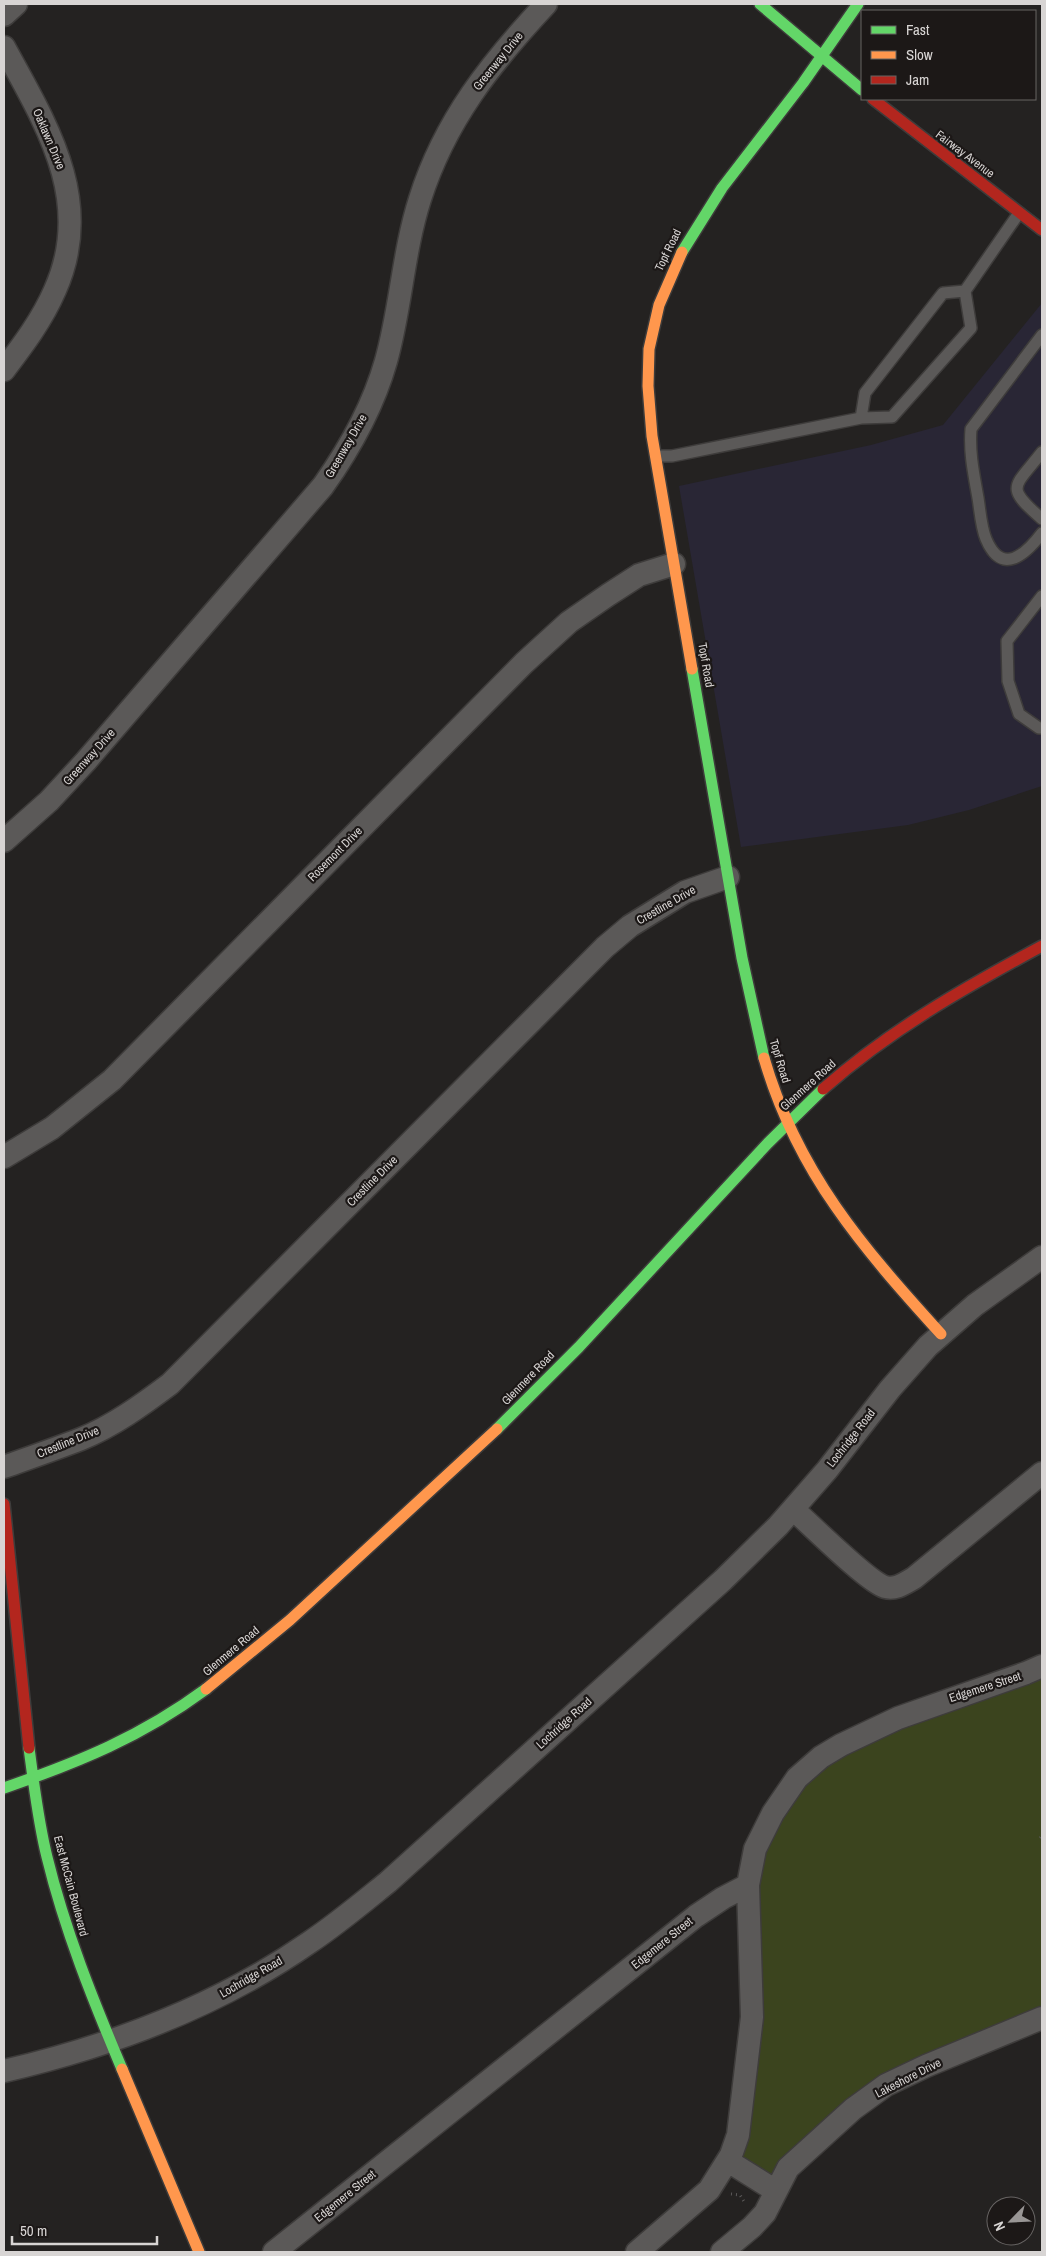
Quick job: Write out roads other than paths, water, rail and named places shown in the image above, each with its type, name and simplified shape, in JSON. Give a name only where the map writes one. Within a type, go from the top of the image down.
[{"type":"street","points":[[4,15],[16,4]]},
{"type":"street","name":"Greenway Drive","points":[[4,841],[49,801],[86,762],[323,486],[341,460],[363,421],[386,361],[410,235],[432,165],[456,118],[486,71],[546,4]]},
{"type":"street","points":[[760,4],[861,89]]},
{"type":"street","name":"Topf Road","points":[[858,4],[821,57],[708,206],[676,261],[657,311],[649,356],[647,389],[656,456],[728,877],[752,1010],[764,1059],[787,1123],[820,1185],[847,1227],[881,1270],[941,1334]]},
{"type":"street","name":"Oaklawn Drive","points":[[4,47],[32,99],[59,159],[70,202],[67,257],[55,290],[40,320],[4,370]]},
{"type":"street","name":"Fairway Avenue","points":[[874,100],[1042,230]]},
{"type":"street","name":"Rosemont Drive","points":[[4,1157],[52,1128],[112,1080],[524,663],[569,622],[639,575],[674,564]]},
{"type":"street","name":"Crestline Drive","points":[[4,1467],[95,1432],[140,1407],[170,1384],[605,947],[644,917],[685,892],[728,877]]},
{"type":"street","name":"Glenmere Road","points":[[4,1788],[88,1759],[137,1735],[188,1703],[242,1663],[451,1473],[523,1404],[787,1123],[836,1077],[911,1020],[963,988],[1042,946]]},
{"type":"street","name":"Lochridge Road","points":[[4,2071],[54,2060],[155,2026],[187,2012],[252,1979],[309,1943],[348,1914],[388,1882],[723,1580],[793,1509],[827,1470],[890,1389],[928,1346],[975,1305],[1042,1257]]},
{"type":"street","points":[[793,1509],[867,1575],[884,1586],[894,1588],[914,1578],[1042,1473]]},
{"type":"street","name":"East McCain Boulevard","points":[[4,1504],[25,1720],[40,1825],[63,1915],[82,1973],[199,2252]]},
{"type":"street","name":"Edgemere Street","points":[[274,2252],[696,1916],[722,1898],[748,1885],[755,1849],[772,1813],[791,1785],[821,1757],[898,1718],[1042,1666]]},
{"type":"street","points":[[637,2252],[709,2190],[728,2161],[738,2135],[752,2017],[748,1885]]},
{"type":"street","name":"Lakeshore Drive","points":[[722,2252],[752,2227],[765,2213],[788,2168],[853,2109],[886,2086],[926,2066],[1042,2018]]},
{"type":"street","points":[[728,2161],[776,2191]]},
{"type":"lane","points":[[656,456],[672,456],[860,418],[892,417],[970,328],[965,291],[1019,212]]},
{"type":"lane","points":[[860,418],[865,393],[942,293],[965,291]]},
{"type":"lane","points":[[1042,336],[971,429],[970,446],[985,538],[996,554],[1005,559],[1017,558],[1028,551],[1042,533]]},
{"type":"lane","points":[[1042,452],[1017,484],[1017,493],[1020,500],[1042,519]]},
{"type":"lane","points":[[1042,596],[1007,641],[1008,681],[1019,714],[1039,728],[1042,728]]}]
